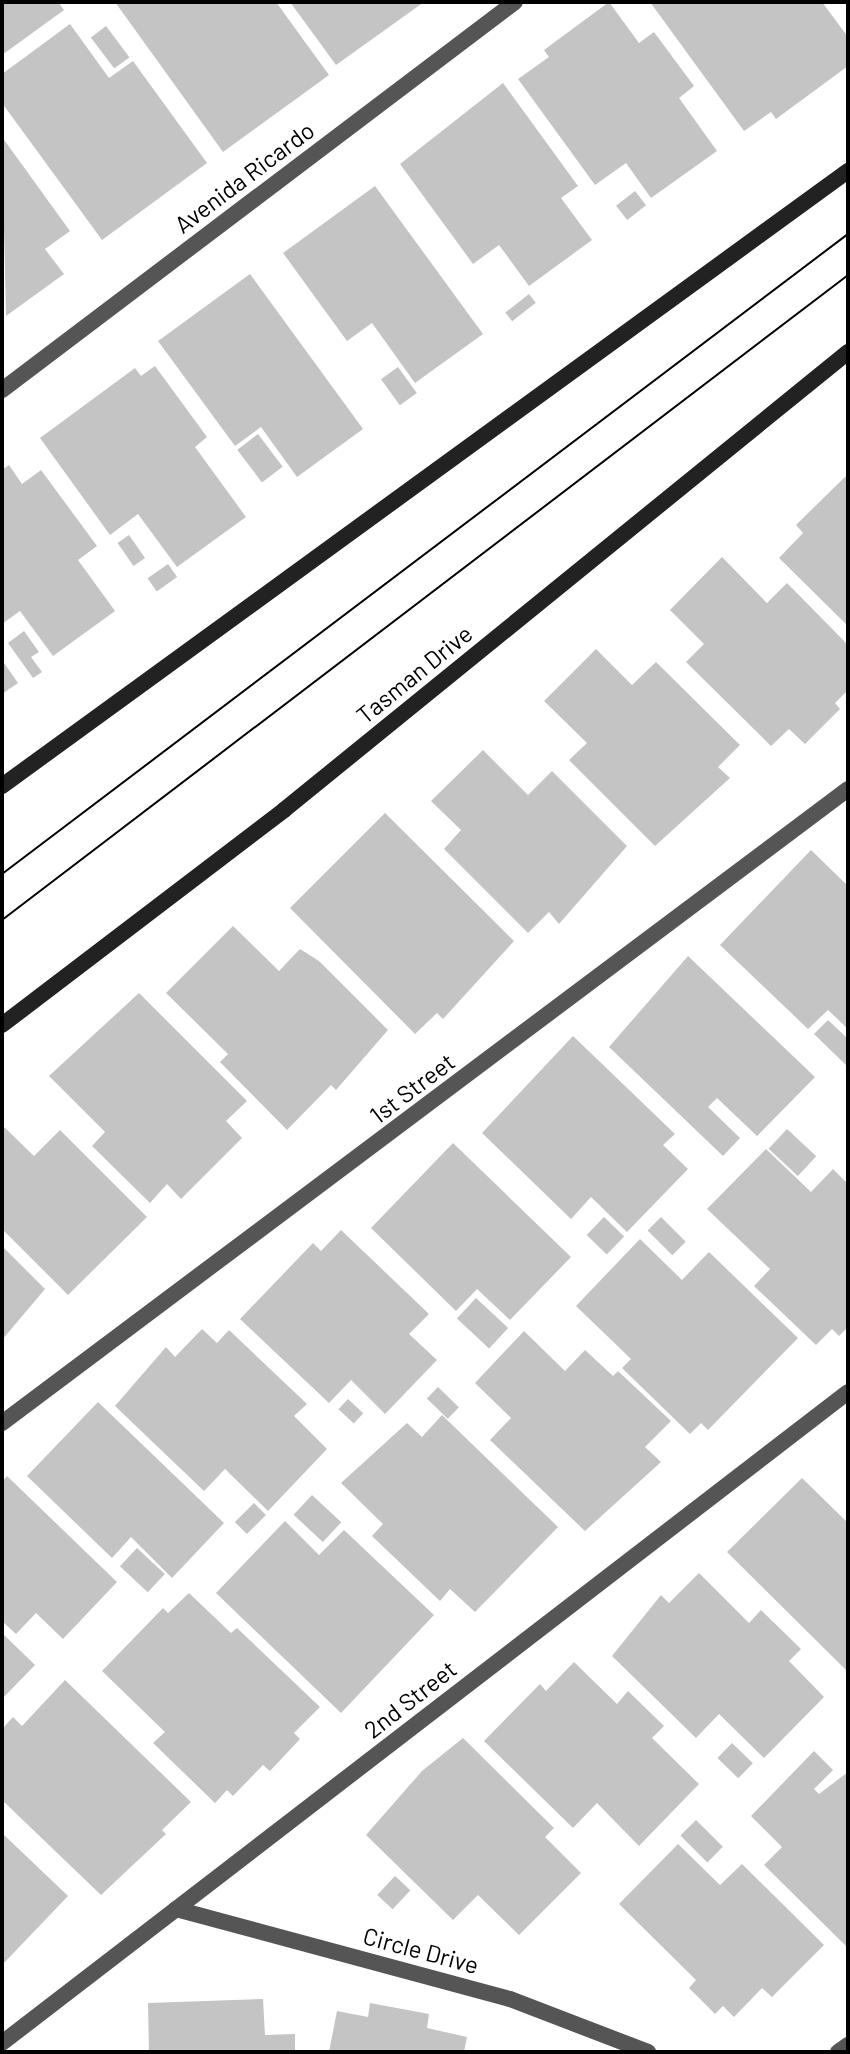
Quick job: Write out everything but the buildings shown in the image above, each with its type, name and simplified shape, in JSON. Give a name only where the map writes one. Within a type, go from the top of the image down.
[{"type":"street","points":[[2,786],[848,171]]},
{"type":"street","name":"Tasman Drive","points":[[2,1025],[284,810],[848,352]]},
{"type":"lane","name":"Avenida Ricardo","points":[[2,390],[515,2]]},
{"type":"lane","name":"1st Street","points":[[2,1423],[848,789]]},
{"type":"lane","name":"2nd Street","points":[[2,2043],[848,1392]]},
{"type":"lane","name":"Circle Drive","points":[[176,1909],[510,1999],[648,2052]]},
{"type":"lane","points":[[838,2052],[848,2045]]},
{"type":"tram line","points":[[2,874],[848,234]]},
{"type":"tram line","points":[[2,920],[848,275]]}]
